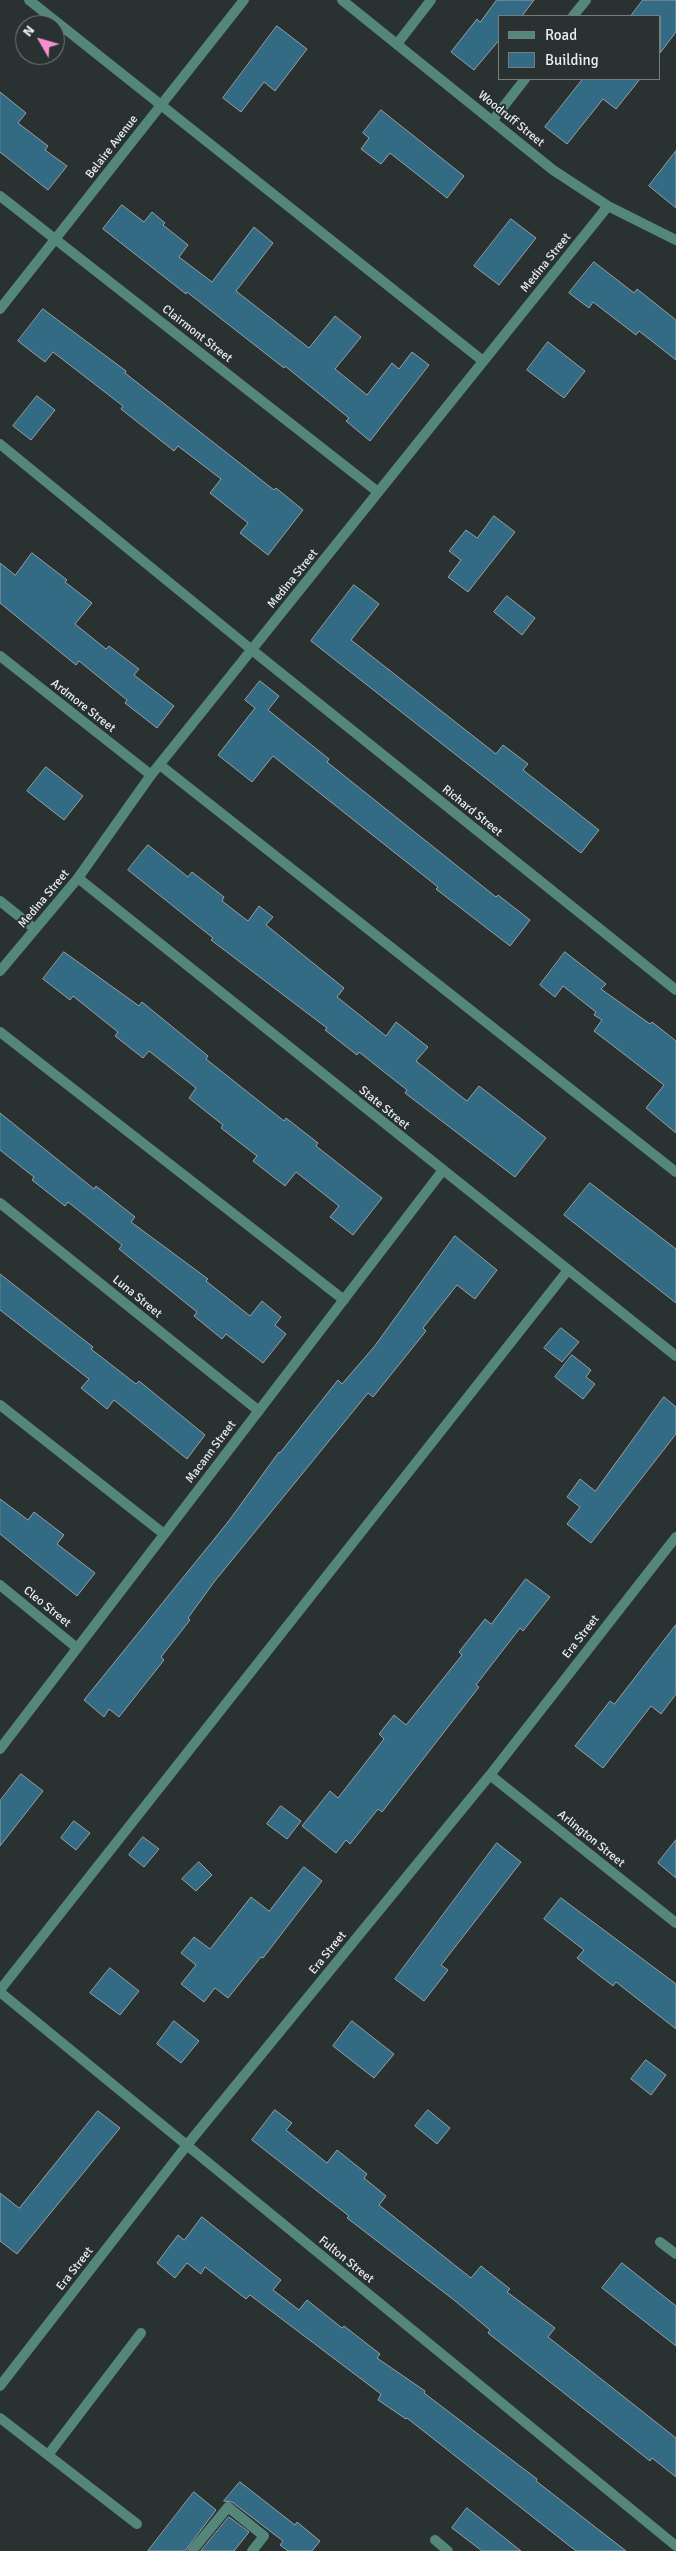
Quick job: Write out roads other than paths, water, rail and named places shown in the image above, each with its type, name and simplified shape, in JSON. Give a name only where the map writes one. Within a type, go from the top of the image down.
[{"type":"street","points":[[29,0],[483,361]]},
{"type":"street","name":"Belaire Avenue","points":[[0,309],[244,0]]},
{"type":"street","name":"Woodruff Street","points":[[342,0],[553,170],[608,206],[676,240]]},
{"type":"street","points":[[397,44],[431,0]]},
{"type":"street","points":[[574,15],[586,0]]},
{"type":"street","points":[[493,120],[523,80]]},
{"type":"street","name":"Clairmont Street","points":[[0,196],[378,492]]},
{"type":"street","name":"Medina Street","points":[[0,971],[78,878],[151,775],[608,206]]},
{"type":"street","name":"Richard Street","points":[[0,444],[252,650],[676,990]]},
{"type":"street","name":"Ardmore Street","points":[[0,656],[151,775]]},
{"type":"street","points":[[160,765],[676,1172]]},
{"type":"street","name":"State Street","points":[[78,878],[676,1356]]},
{"type":"street","points":[[0,901],[36,929]]},
{"type":"street","points":[[0,1032],[344,1300]]},
{"type":"street","name":"Macann Street","points":[[0,1749],[443,1170]]},
{"type":"street","name":"Luna Street","points":[[0,1204],[259,1411]]},
{"type":"street","points":[[0,1991],[568,1270]]},
{"type":"street","points":[[0,1405],[164,1534]]},
{"type":"street","name":"Era Street","points":[[0,2386],[187,2146],[490,1774],[676,1537]]},
{"type":"street","name":"Cleo Street","points":[[0,1585],[78,1648]]},
{"type":"street","name":"Arlington Street","points":[[490,1774],[676,1923]]},
{"type":"street","name":"Fulton Street","points":[[0,1991],[676,2546]]},
{"type":"street","points":[[660,2242],[676,2254]]},
{"type":"street","points":[[48,2455],[141,2333]]},
{"type":"street","points":[[0,2418],[137,2524]]},
{"type":"street","points":[[192,2551],[228,2506],[264,2536],[252,2551]]},
{"type":"street","points":[[435,2540],[448,2551]]}]
